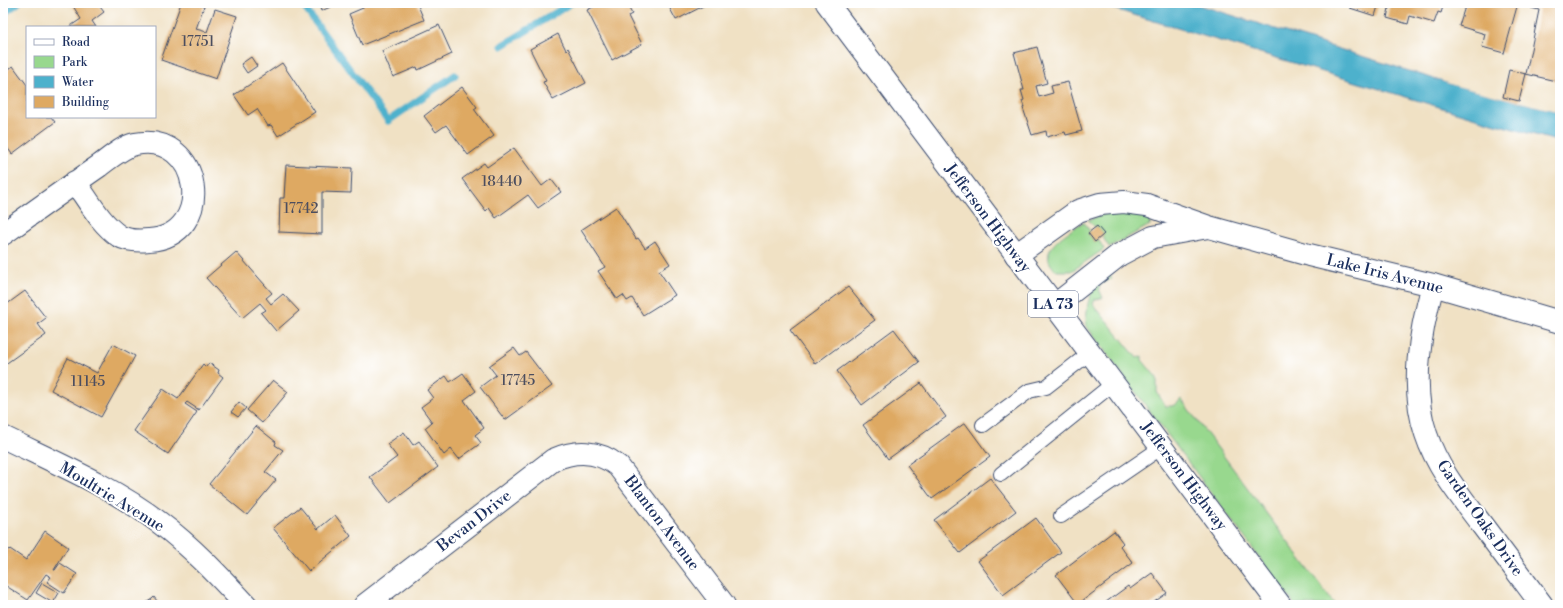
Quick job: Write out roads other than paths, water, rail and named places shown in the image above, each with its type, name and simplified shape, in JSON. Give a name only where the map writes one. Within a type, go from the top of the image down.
[{"type":"street","name":"Jefferson Highway","points":[[827,3],[1280,605]]},
{"type":"street","points":[[3,234],[76,182],[123,149],[134,144],[145,142],[164,146],[180,156],[187,165],[192,178],[194,198],[187,218],[174,232],[153,240],[131,240],[120,236],[102,220],[76,182]]},
{"type":"street","name":"Lake Iris Avenue","points":[[1016,256],[1078,212],[1100,204],[1124,202],[1147,205],[1209,227],[1309,255],[1433,285],[1560,322]]},
{"type":"street","name":"Lake Iris Avenue","points":[[1054,306],[1118,255],[1152,237],[1209,227]]},
{"type":"street","name":"Garden Oaks Drive","points":[[1433,285],[1426,309],[1418,362],[1418,398],[1426,435],[1446,475],[1542,605]]},
{"type":"street","name":"Moultrie Avenue","points":[[3,437],[103,488],[160,523],[183,541],[246,605]]},
{"type":"street","name":"Bevan Drive","points":[[365,605],[553,460],[567,454],[590,453]]},
{"type":"street","name":"Blanton Avenue","points":[[590,453],[610,459],[625,474],[724,605]]},
{"type":"lane","points":[[983,425],[1029,391],[1046,387],[1091,352]]},
{"type":"lane","points":[[1001,474],[1114,383]]},
{"type":"lane","points":[[1061,516],[1162,447]]},
{"type":"water","points":[[1094,3],[1193,3],[1457,86],[1560,112],[1560,142],[1489,122]]},
{"type":"waterway","points":[[3,14],[18,3]]},
{"type":"waterway","points":[[301,3],[388,121],[455,75]]},
{"type":"waterway","points":[[502,46],[571,3]]}]
